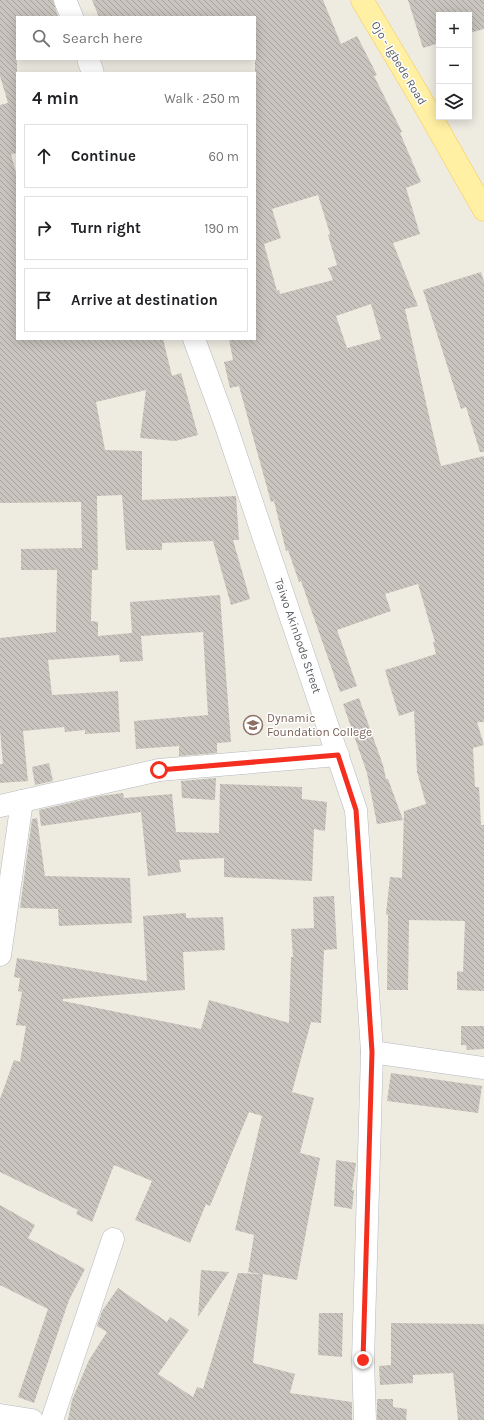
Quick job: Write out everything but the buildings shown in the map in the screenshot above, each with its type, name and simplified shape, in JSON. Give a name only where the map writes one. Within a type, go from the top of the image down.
[{"type":"main road","name":"Ojo - Igbede Road","points":[[362,0],[421,99],[484,210]]},
{"type":"street","points":[[65,0],[72,16]]},
{"type":"street","points":[[88,60],[93,72]]},
{"type":"street","name":"Taiwo Akinbode Street","points":[[194,340],[225,423],[356,810],[372,1052],[363,1360],[365,1420]]},
{"type":"street","points":[[0,806],[159,770],[338,755]]},
{"type":"street","points":[[0,955],[22,802]]},
{"type":"street","points":[[372,1052],[484,1068]]},
{"type":"street","points":[[52,1420],[113,1240]]},
{"type":"street","points":[[0,1415],[32,1420]]},
{"type":"place","name":"Dynamic Foundation College","points":[[253,725]]},
{"type":"route","points":[[159,770],[338,755],[356,810],[372,1052],[363,1360]]}]
